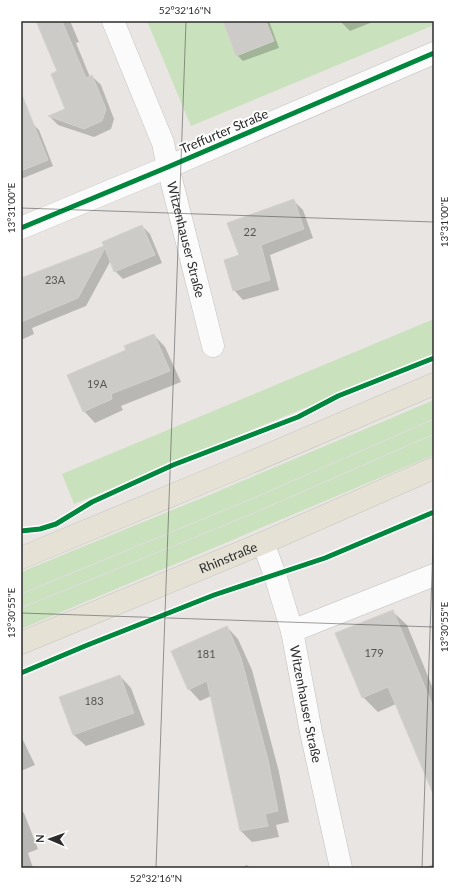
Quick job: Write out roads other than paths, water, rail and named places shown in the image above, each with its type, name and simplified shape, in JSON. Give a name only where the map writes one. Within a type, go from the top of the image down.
[{"type":"main road","points":[[21,558],[434,384]]},
{"type":"main road","name":"Rhinstraße","points":[[21,644],[263,543],[434,468]]},
{"type":"street","name":"Witzenhauser Straße","points":[[113,21],[164,142],[168,167],[213,346]]},
{"type":"street","name":"Treffurter Straße","points":[[21,228],[434,53]]},
{"type":"street","name":"Witzenhauser Straße","points":[[263,543],[275,575],[292,631],[311,732],[341,868]]},
{"type":"street","points":[[292,631],[434,575]]},
{"type":"tram line","points":[[21,594],[249,500],[434,419]]},
{"type":"tram line","points":[[21,608],[254,513],[434,434]]}]
